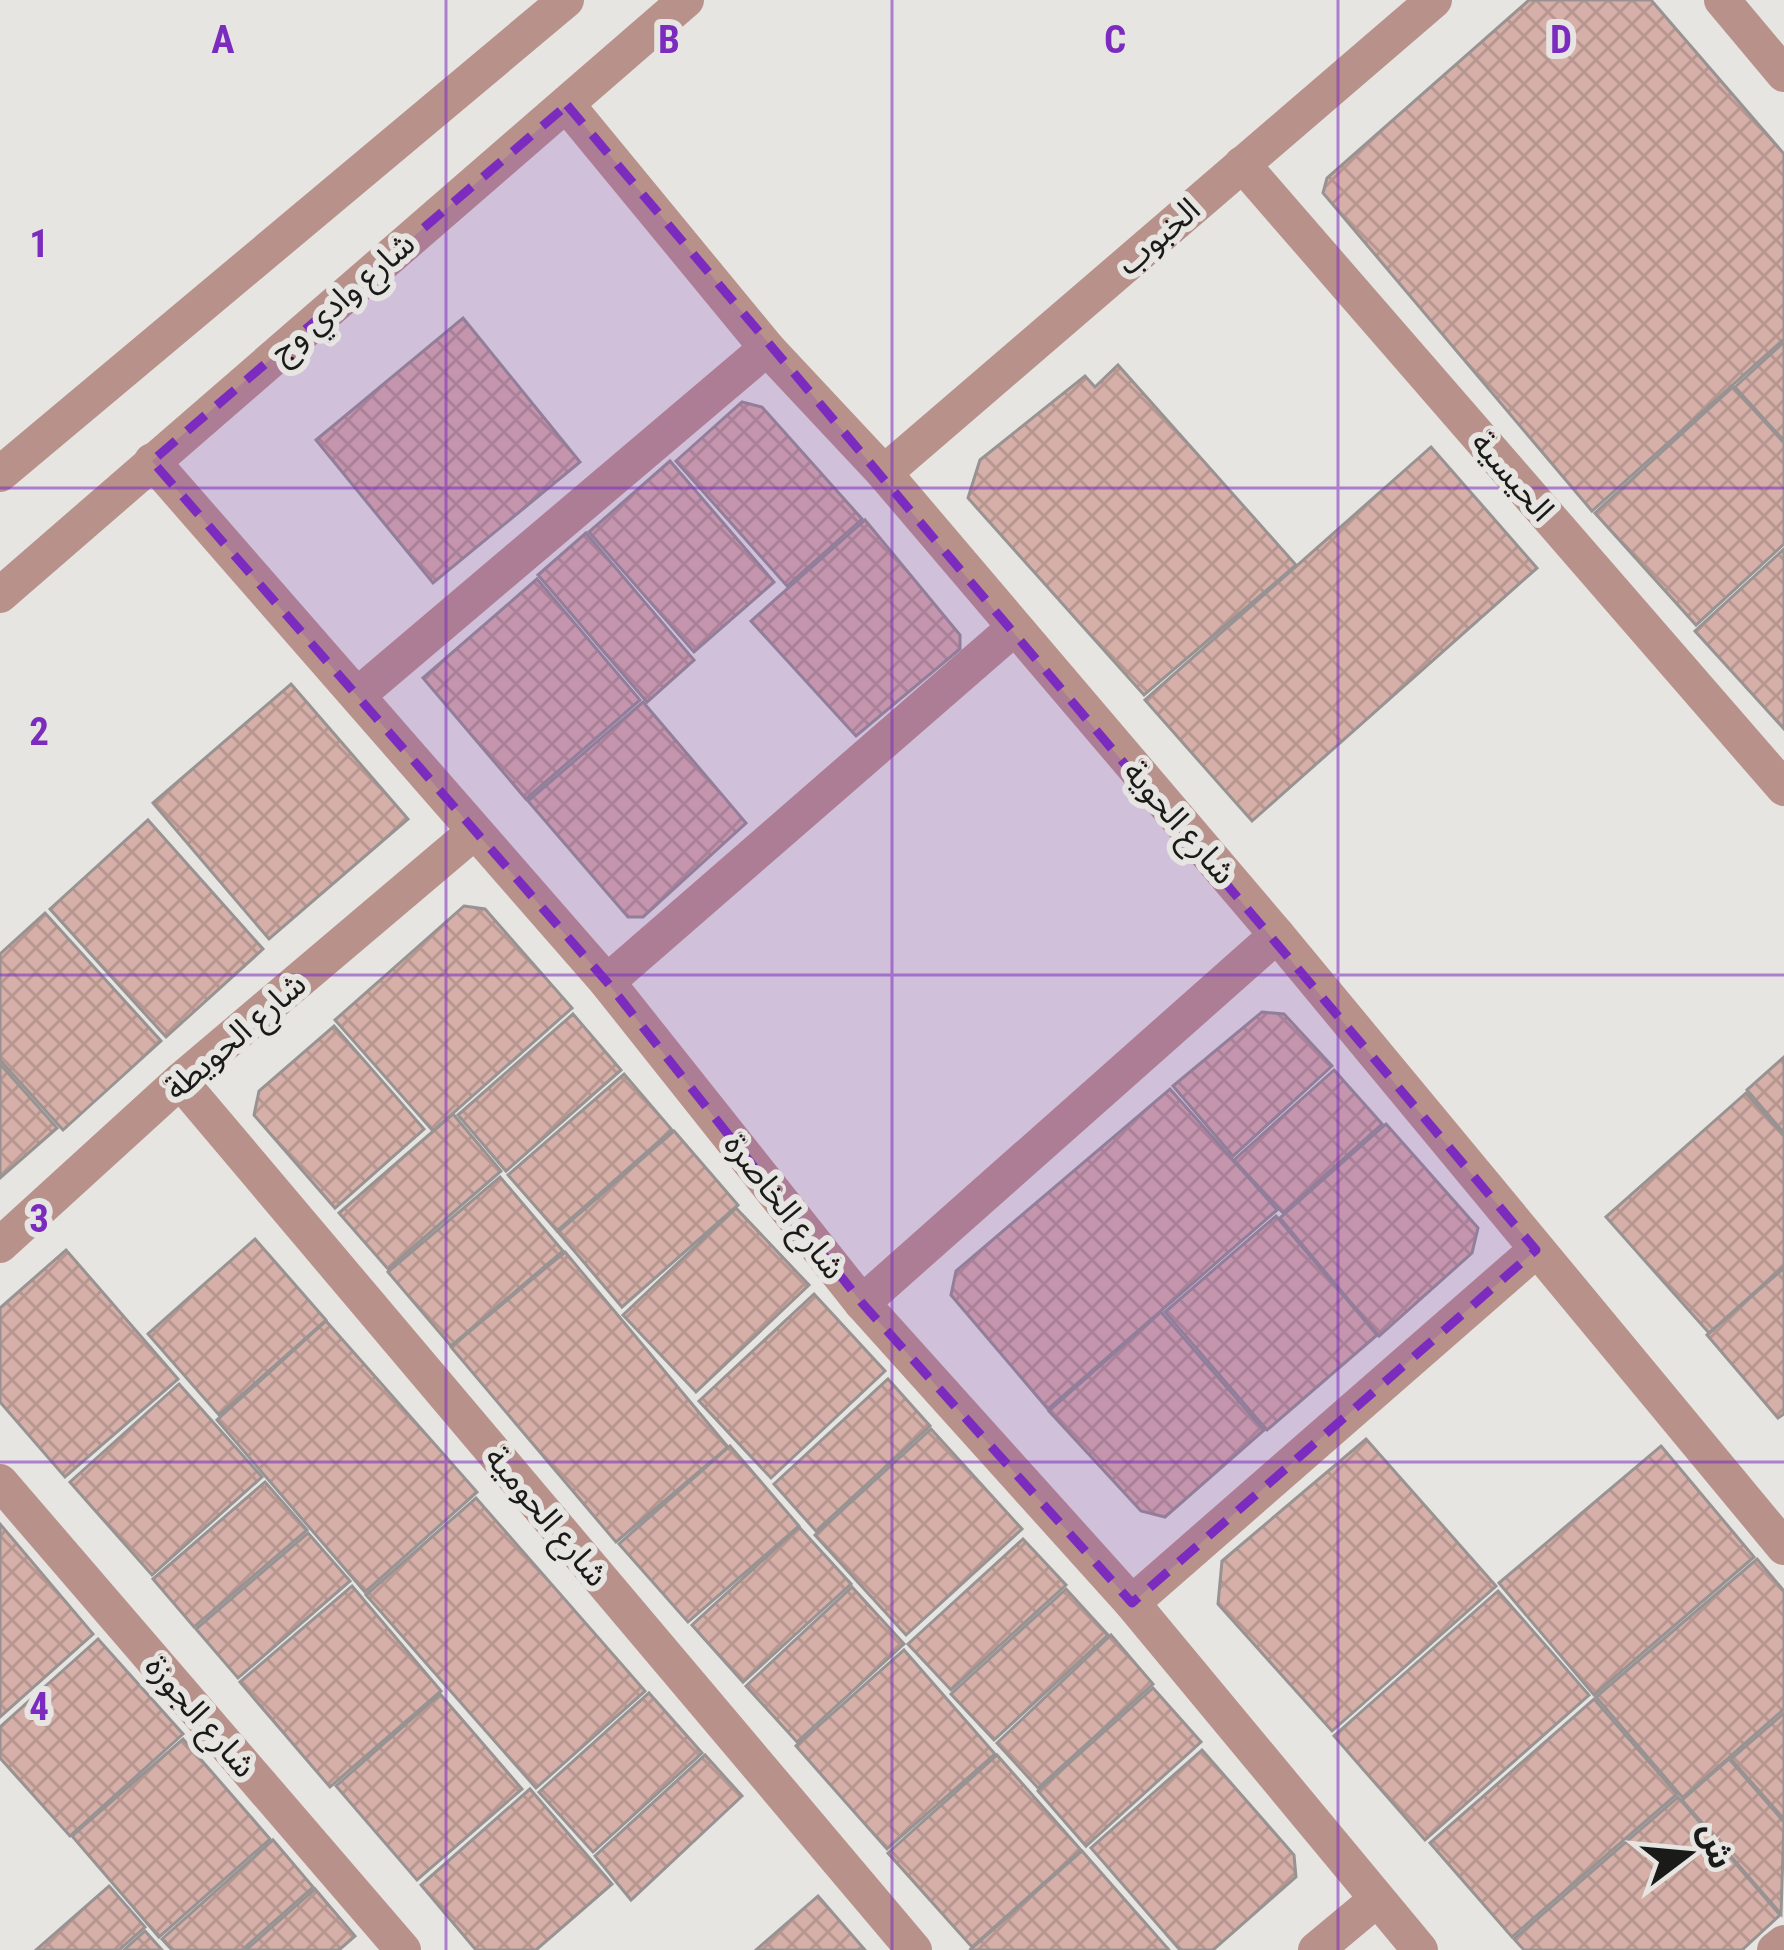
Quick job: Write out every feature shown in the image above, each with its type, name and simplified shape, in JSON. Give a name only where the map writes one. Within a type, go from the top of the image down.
[{"type":"street","points":[[0,474],[566,0]]},
{"type":"street","name":"شارع وادي وج","points":[[0,595],[686,0]]},
{"type":"street","name":"الخبوب","points":[[884,472],[1433,0]]},
{"type":"street","points":[[1722,0],[1784,74]]},
{"type":"street","name":"شارع الحوية","points":[[567,105],[767,348],[884,472],[1277,934],[1784,1547]]},
{"type":"street","name":"الحيسية","points":[[1241,164],[1784,788]]},
{"type":"street","points":[[359,694],[767,348]]},
{"type":"street","name":"شارع الخاصرة","points":[[152,461],[607,982],[862,1303],[1132,1603],[1420,1950]]},
{"type":"street","points":[[607,982],[1013,629]]},
{"type":"street","name":"شارع الحويطة","points":[[0,1245],[180,1081],[474,832]]},
{"type":"street","points":[[862,1303],[1277,934]]},
{"type":"street","name":"شارع الحومية","points":[[180,1081],[914,1950]]},
{"type":"street","points":[[1132,1603],[1536,1250]]},
{"type":"street","name":"شارع الجوزة","points":[[0,1482],[403,1950]]},
{"type":"street","points":[[1316,1950],[1376,1900]]},
{"type":"street","points":[[1775,1950],[1784,1943]]},
{"type":"highlighted area","points":[[567,105],[1536,1250],[1132,1603],[862,1303],[607,982],[152,461]]},
{"type":"building","points":[[1529,0],[1651,0],[1784,154],[1784,339],[1592,511],[1323,193],[1327,178]]},
{"type":"building","points":[[463,318],[580,462],[433,583],[316,440]]},
{"type":"building","points":[[1784,342],[1784,441],[1735,387]]},
{"type":"building","points":[[1118,365],[1296,565],[1144,695],[968,498],[980,460],[1085,376],[1095,387]]},
{"type":"building","points":[[1733,387],[1784,443],[1784,544],[1696,625],[1595,513]]},
{"type":"building","points":[[742,402],[762,407],[862,519],[787,586],[676,461]]},
{"type":"building","points":[[1431,447],[1537,568],[1252,821],[1145,700]]},
{"type":"building","points":[[670,461],[774,582],[694,652],[589,532]]},
{"type":"building","points":[[865,520],[960,635],[960,649],[856,736],[751,621]]},
{"type":"building","points":[[586,533],[694,660],[647,702],[538,575]]},
{"type":"building","points":[[1784,549],[1784,729],[1695,631]]},
{"type":"building","points":[[537,579],[640,700],[526,799],[423,678]]},
{"type":"building","points":[[291,684],[408,819],[269,939],[153,803]]},
{"type":"building","points":[[643,702],[746,823],[643,917],[628,917],[528,801]]},
{"type":"building","points":[[148,820],[263,949],[166,1037],[50,909]]},
{"type":"building","points":[[464,906],[485,909],[572,1008],[433,1131],[335,1020]]},
{"type":"building","points":[[45,913],[161,1041],[63,1130],[0,1060],[0,954]]},
{"type":"building","points":[[1262,1012],[1284,1014],[1332,1066],[1233,1156],[1173,1086]]},
{"type":"building","points":[[573,1014],[621,1070],[506,1171],[458,1115]]},
{"type":"building","points":[[334,1026],[424,1129],[335,1208],[254,1115],[259,1091]]},
{"type":"building","points":[[1784,1057],[1784,1133],[1747,1090]]},
{"type":"building","points":[[0,1064],[57,1128],[0,1178]]},
{"type":"building","points":[[1334,1070],[1382,1124],[1283,1213],[1234,1160]]},
{"type":"building","points":[[624,1074],[672,1130],[557,1231],[508,1175]]},
{"type":"building","points":[[1170,1089],[1277,1210],[1048,1409],[951,1295],[956,1271]]},
{"type":"building","points":[[1746,1093],[1784,1136],[1784,1266],[1709,1333],[1606,1217]]},
{"type":"building","points":[[453,1114],[501,1171],[388,1269],[339,1213]]},
{"type":"building","points":[[1386,1124],[1478,1228],[1472,1253],[1379,1336],[1280,1218]]},
{"type":"building","points":[[674,1131],[738,1205],[622,1307],[558,1232]]},
{"type":"building","points":[[500,1177],[563,1251],[451,1346],[388,1272]]},
{"type":"building","points":[[736,1208],[809,1285],[696,1392],[623,1315]]},
{"type":"building","points":[[1276,1216],[1377,1335],[1267,1430],[1165,1312]]},
{"type":"building","points":[[255,1239],[326,1320],[219,1415],[148,1334]]},
{"type":"building","points":[[66,1250],[178,1379],[65,1477],[0,1402],[0,1308]]},
{"type":"building","points":[[565,1252],[728,1447],[616,1542],[451,1347]]},
{"type":"building","points":[[1784,1268],[1784,1414],[1778,1418],[1707,1335]]},
{"type":"building","points":[[814,1294],[885,1371],[771,1478],[699,1401]]},
{"type":"building","points":[[1161,1312],[1264,1430],[1165,1517],[1141,1511],[1049,1411]]},
{"type":"building","points":[[326,1321],[477,1492],[365,1592],[217,1420]]},
{"type":"building","points":[[888,1379],[930,1426],[816,1531],[774,1484]]},
{"type":"building","points":[[179,1384],[262,1477],[152,1575],[70,1482]]},
{"type":"building","points":[[931,1429],[1022,1529],[906,1635],[815,1535]]},
{"type":"building","points":[[1366,1439],[1496,1586],[1332,1731],[1218,1604],[1222,1561]]},
{"type":"building","points":[[730,1446],[799,1526],[688,1622],[619,1544]]},
{"type":"building","points":[[1661,1446],[1754,1557],[1594,1695],[1499,1583]]},
{"type":"building","points":[[265,1482],[307,1530],[194,1627],[153,1579]]},
{"type":"building","points":[[476,1498],[645,1691],[536,1788],[366,1595]]},
{"type":"building","points":[[0,1524],[93,1634],[0,1717]]},
{"type":"building","points":[[799,1527],[851,1584],[743,1682],[692,1625]]},
{"type":"building","points":[[308,1533],[350,1581],[238,1678],[196,1629]]},
{"type":"building","points":[[1023,1539],[1066,1585],[951,1690],[908,1644]]},
{"type":"building","points":[[1757,1559],[1784,1591],[1784,1709],[1683,1798],[1596,1697]]},
{"type":"building","points":[[352,1586],[441,1691],[330,1787],[240,1682]]},
{"type":"building","points":[[852,1587],[904,1644],[797,1742],[746,1686]]},
{"type":"building","points":[[1066,1589],[1108,1635],[994,1740],[951,1694]]},
{"type":"building","points":[[1498,1591],[1589,1695],[1425,1840],[1334,1736]]},
{"type":"building","points":[[1111,1635],[1153,1684],[1038,1788],[997,1743]]},
{"type":"building","points":[[98,1639],[183,1734],[70,1836],[0,1758],[0,1727]]},
{"type":"building","points":[[904,1650],[995,1754],[887,1849],[796,1746]]},
{"type":"building","points":[[1153,1688],[1201,1742],[1086,1846],[1038,1791]]},
{"type":"building","points":[[649,1693],[702,1753],[593,1852],[539,1792]]},
{"type":"building","points":[[440,1694],[522,1789],[417,1880],[336,1786]]},
{"type":"building","points":[[1594,1699],[1677,1794],[1512,1937],[1430,1843]]},
{"type":"building","points":[[1784,1713],[1784,1819],[1731,1759]]},
{"type":"building","points":[[183,1739],[270,1839],[159,1937],[72,1836]]},
{"type":"building","points":[[1202,1750],[1294,1855],[1296,1877],[1213,1950],[1180,1950],[1091,1848]]},
{"type":"building","points":[[705,1755],[742,1796],[631,1900],[595,1856]]},
{"type":"building","points":[[997,1755],[1081,1850],[972,1947],[888,1853]]},
{"type":"building","points":[[1729,1759],[1784,1822],[1781,1914],[1682,1800]]},
{"type":"building","points":[[530,1789],[612,1884],[536,1950],[476,1950],[421,1885]]},
{"type":"building","points":[[1678,1797],[1780,1915],[1742,1950],[1524,1950],[1514,1939]]},
{"type":"building","points":[[273,1840],[313,1887],[242,1950],[172,1950],[162,1939]]},
{"type":"building","points":[[1082,1851],[1169,1950],[971,1949]]},
{"type":"building","points":[[109,1886],[145,1927],[119,1950],[36,1950]]},
{"type":"building","points":[[315,1889],[355,1936],[339,1950],[246,1950]]},
{"type":"building","points":[[818,1896],[865,1950],[756,1950]]},
{"type":"building","points":[[145,1931],[162,1950],[124,1950]]}]
